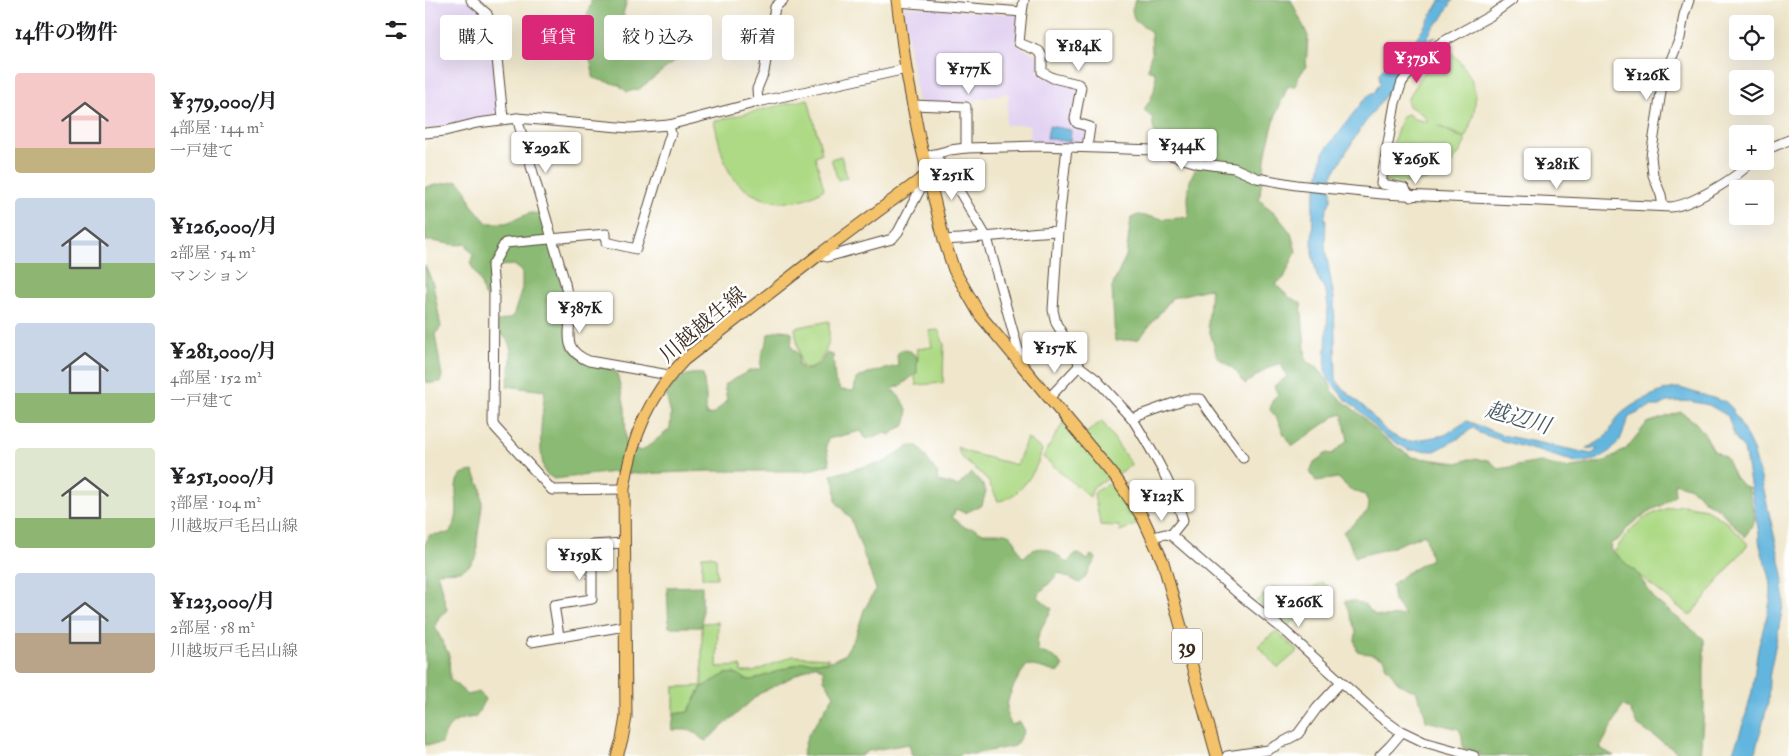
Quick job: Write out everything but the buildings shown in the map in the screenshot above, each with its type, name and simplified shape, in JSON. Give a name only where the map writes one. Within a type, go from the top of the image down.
[{"type":"main road","name":"39","points":[[897,1],[912,105],[929,155],[928,174],[944,240],[954,270],[970,300],[981,315],[1131,499],[1153,537],[1170,585],[1217,756]]},
{"type":"main road","name":"川越越生線","points":[[616,756],[624,735],[626,717],[624,489],[628,462],[635,437],[647,409],[669,375],[700,347],[820,254],[928,174]]},
{"type":"street","points":[[471,0],[487,14],[495,38],[503,118]]},
{"type":"street","points":[[758,102],[757,89],[764,72],[775,7],[783,0]]},
{"type":"street","points":[[1024,0],[1019,43],[1039,51],[1043,56],[1041,72],[1053,78],[1078,84],[1081,87],[1075,119],[1077,123],[1089,126],[1087,147]]},
{"type":"street","points":[[1411,197],[1404,188],[1381,183],[1395,103],[1403,82],[1416,65],[1439,44],[1490,16],[1512,0]]},
{"type":"street","points":[[1663,206],[1661,194],[1653,175],[1651,156],[1663,79],[1680,38],[1689,0]]},
{"type":"street","points":[[897,1],[985,5],[1022,12]]},
{"type":"street","points":[[425,134],[445,132],[503,118],[630,128],[669,125],[758,102],[906,69]]},
{"type":"street","points":[[912,105],[966,107],[966,148]]},
{"type":"street","points":[[517,118],[553,238],[570,308],[568,341],[571,348],[580,358],[589,361],[669,375]]},
{"type":"street","points":[[624,489],[552,490],[494,426],[494,291],[492,266],[505,243],[606,234],[606,242],[636,250],[671,134],[669,125]]},
{"type":"street","points":[[1774,146],[1789,140]]},
{"type":"street","points":[[1023,366],[987,238],[961,194],[929,155],[966,148],[1040,146],[1153,150],[1197,163],[1235,168],[1257,178],[1382,194],[1411,197],[1449,196],[1663,206],[1679,206],[1697,199],[1743,170]]},
{"type":"street","points":[[1067,147],[1058,231],[1053,310],[1056,323],[1078,360],[1079,366],[1096,380],[1132,418],[1161,464],[1178,503],[1183,520],[1171,535]]},
{"type":"street","points":[[820,254],[827,258],[892,238],[898,232],[928,174]]},
{"type":"street","points":[[944,240],[1058,231]]},
{"type":"street","points":[[1049,398],[1079,366]]},
{"type":"street","points":[[1132,418],[1185,400],[1201,400],[1215,422],[1229,436],[1243,458]]},
{"type":"street","points":[[1153,537],[1165,534],[1171,535],[1285,631],[1379,716],[1401,732],[1423,742],[1473,756]]},
{"type":"street","points":[[559,636],[554,605],[593,599],[591,544],[624,543]]},
{"type":"street","points":[[531,642],[625,626]]},
{"type":"street","points":[[1227,756],[1268,750],[1298,734],[1317,708],[1341,682]]},
{"type":"street","points":[[1380,756],[1391,746],[1401,732]]},
{"type":"shaded area","points":[[425,0],[468,0],[485,15],[440,15],[440,60],[495,60],[501,114],[459,124],[425,129]]},
{"type":"shaded area","points":[[903,6],[1017,15],[1019,19],[1017,45],[1041,57],[1039,74],[1078,88],[1072,118],[1087,130],[1085,144],[1030,145],[1030,125],[1005,125],[1009,93],[968,102],[918,102]]},
{"type":"green space","points":[[590,0],[627,0],[624,15],[604,15],[604,60],[675,61],[639,89],[627,92],[619,85],[593,78],[590,60],[594,60],[594,15],[588,15],[592,1]]},
{"type":"green space","points":[[1135,0],[1291,0],[1308,36],[1306,66],[1298,78],[1296,86],[1288,86],[1276,114],[1267,147],[1259,200],[1275,213],[1291,233],[1296,251],[1284,278],[1275,284],[1289,297],[1301,303],[1306,362],[1315,365],[1329,382],[1333,393],[1363,417],[1382,437],[1412,457],[1458,463],[1469,459],[1489,460],[1499,469],[1540,462],[1565,468],[1604,462],[1626,449],[1647,423],[1681,412],[1695,422],[1706,436],[1713,450],[1726,458],[1735,477],[1743,486],[1748,487],[1755,520],[1745,537],[1719,509],[1703,500],[1698,493],[1688,487],[1674,483],[1675,495],[1630,525],[1618,540],[1611,543],[1610,549],[1638,574],[1655,600],[1704,639],[1704,708],[1700,756],[1683,756],[1637,725],[1630,710],[1623,705],[1600,748],[1614,756],[1479,756],[1479,753],[1463,748],[1459,729],[1426,721],[1416,691],[1398,682],[1385,666],[1386,661],[1382,657],[1357,651],[1356,632],[1345,601],[1355,601],[1366,606],[1375,615],[1383,617],[1405,615],[1394,601],[1392,585],[1405,574],[1431,559],[1425,534],[1390,548],[1355,557],[1343,532],[1366,513],[1369,508],[1365,495],[1351,490],[1338,478],[1316,481],[1310,472],[1314,462],[1327,453],[1332,454],[1348,440],[1342,414],[1334,417],[1293,446],[1286,438],[1277,419],[1270,410],[1272,400],[1278,394],[1274,386],[1287,377],[1281,363],[1269,367],[1245,384],[1235,370],[1217,357],[1208,325],[1211,288],[1172,298],[1139,339],[1115,341],[1112,287],[1126,256],[1131,218],[1138,215],[1165,219],[1189,217],[1188,196],[1190,182],[1195,170],[1200,165],[1200,159],[1165,150],[1154,131],[1153,118],[1144,111],[1153,93],[1155,77],[1154,71],[1148,70],[1152,53],[1151,32],[1134,19],[1132,10]]},
{"type":"green space","points":[[1445,46],[1465,68],[1471,78],[1475,99],[1474,111],[1465,138],[1438,126],[1466,140],[1452,163],[1434,177],[1413,182],[1386,182],[1382,179],[1402,116],[1408,114],[1414,119],[1428,122],[1421,113],[1409,106],[1407,100],[1439,50]]},
{"type":"green space","points":[[808,99],[822,153],[815,156],[824,189],[807,198],[784,202],[762,198],[742,187],[728,169],[714,121]]},
{"type":"green space","points":[[841,156],[847,177],[838,180],[831,159]]},
{"type":"green space","points":[[458,181],[466,189],[471,204],[487,223],[506,223],[531,213],[542,214],[568,309],[568,347],[609,367],[617,373],[625,408],[626,447],[642,451],[670,429],[671,415],[666,395],[677,381],[690,374],[703,374],[706,415],[714,414],[727,400],[724,385],[749,371],[760,369],[762,352],[767,342],[768,334],[780,330],[792,333],[791,346],[799,355],[798,365],[803,369],[809,370],[820,363],[827,353],[833,355],[835,381],[841,390],[854,391],[856,379],[868,373],[898,366],[897,354],[902,349],[910,351],[917,357],[917,373],[900,386],[892,389],[907,410],[905,425],[890,435],[885,433],[866,439],[861,431],[828,439],[826,446],[830,464],[808,471],[709,471],[639,474],[614,472],[554,479],[545,473],[541,453],[545,391],[507,386],[511,364],[511,350],[505,337],[499,332],[497,322],[513,317],[522,289],[522,271],[514,265],[495,266],[493,295],[489,298],[484,296],[481,283],[470,263],[473,255],[466,244],[455,245],[425,241],[425,187]]},
{"type":"green space","points":[[425,265],[433,284],[441,327],[435,334],[442,376],[440,382],[432,383],[425,382]]},
{"type":"green space","points":[[829,321],[828,343],[824,355],[809,369],[801,366],[795,328]]},
{"type":"green space","points":[[938,330],[944,344],[943,383],[916,385],[913,361],[918,360],[917,349],[932,347],[929,331]]},
{"type":"green space","points":[[1064,421],[1109,476],[1108,479],[1093,487],[1090,497],[1043,457]]},
{"type":"green space","points":[[1102,421],[1131,464],[1118,474],[1085,434]]},
{"type":"green space","points":[[1027,438],[1042,450],[1038,462],[1030,477],[1021,488],[1010,497],[998,501],[986,479],[961,456],[957,447],[970,453],[1017,465]]},
{"type":"green space","points":[[918,446],[937,473],[938,481],[958,486],[971,473],[980,480],[986,491],[982,505],[965,513],[956,509],[952,517],[966,528],[974,528],[983,533],[1005,533],[1010,535],[1015,541],[1021,556],[1024,557],[1035,549],[1041,548],[1051,551],[1067,563],[1076,553],[1088,560],[1091,555],[1096,558],[1085,578],[1080,583],[1059,573],[1037,596],[1052,609],[1039,635],[1038,651],[1056,659],[1063,667],[1058,673],[1027,665],[1018,678],[1010,694],[1007,711],[1012,725],[1019,722],[1024,731],[1015,746],[974,754],[962,753],[959,756],[912,756],[909,744],[868,751],[861,756],[802,756],[807,737],[834,695],[824,680],[823,670],[815,665],[759,694],[706,741],[691,731],[672,730],[674,714],[688,712],[702,687],[725,674],[735,673],[745,679],[752,680],[804,662],[828,662],[844,655],[856,635],[864,610],[876,589],[851,519],[836,502],[835,484],[831,475],[880,464],[906,447]]},
{"type":"green space","points":[[473,471],[481,488],[482,506],[477,556],[470,565],[460,571],[437,572],[447,610],[439,617],[435,627],[449,655],[450,679],[468,695],[479,692],[485,699],[476,717],[453,723],[444,736],[442,743],[425,745],[425,545],[429,535],[449,533],[456,518],[456,489],[459,477],[462,474]]},
{"type":"green space","points":[[1113,482],[1140,523],[1120,531],[1119,526],[1100,525],[1094,494],[1097,490]]},
{"type":"green space","points":[[1682,505],[1706,509],[1729,524],[1748,544],[1690,616],[1613,554],[1627,534],[1641,521],[1658,512]]},
{"type":"green space","points":[[702,556],[716,558],[717,578],[702,578]]},
{"type":"green space","points":[[1322,582],[1333,592],[1321,603],[1286,627],[1256,601],[1275,587],[1290,602]]},
{"type":"green space","points":[[702,586],[702,627],[669,627],[667,587]]},
{"type":"green space","points":[[718,622],[717,667],[741,666],[741,672],[753,672],[793,656],[828,658],[828,662],[804,662],[752,681],[735,673],[702,687],[688,712],[674,714],[674,687],[702,686],[702,623]]},
{"type":"green space","points":[[1276,631],[1298,651],[1278,668],[1258,646]]},
{"type":"water","points":[[1441,0],[1453,0],[1426,40],[1436,37],[1419,49],[1400,68],[1395,82],[1359,131],[1331,177],[1331,200],[1324,220],[1326,219],[1325,247],[1334,298],[1336,379],[1341,387],[1365,408],[1387,432],[1402,440],[1411,441],[1445,435],[1467,421],[1502,435],[1592,454],[1598,449],[1587,448],[1606,435],[1622,413],[1637,403],[1665,390],[1680,388],[1726,402],[1733,409],[1753,450],[1783,574],[1784,601],[1769,678],[1768,703],[1754,756],[1731,756],[1743,724],[1752,691],[1758,649],[1770,601],[1771,586],[1769,573],[1760,547],[1744,449],[1734,436],[1728,416],[1709,405],[1689,401],[1667,402],[1660,406],[1652,406],[1629,417],[1620,440],[1609,452],[1598,459],[1579,463],[1479,433],[1474,428],[1435,451],[1409,450],[1384,436],[1361,412],[1343,397],[1328,378],[1325,370],[1328,307],[1326,292],[1317,276],[1312,253],[1313,204],[1323,153],[1366,97],[1374,93],[1380,83],[1379,74],[1384,67],[1416,39]]},
{"type":"water","points":[[1049,126],[1071,130],[1070,142],[1047,138]]},
{"type":"water label","name":"越辺川","points":[[1518,418]]}]
